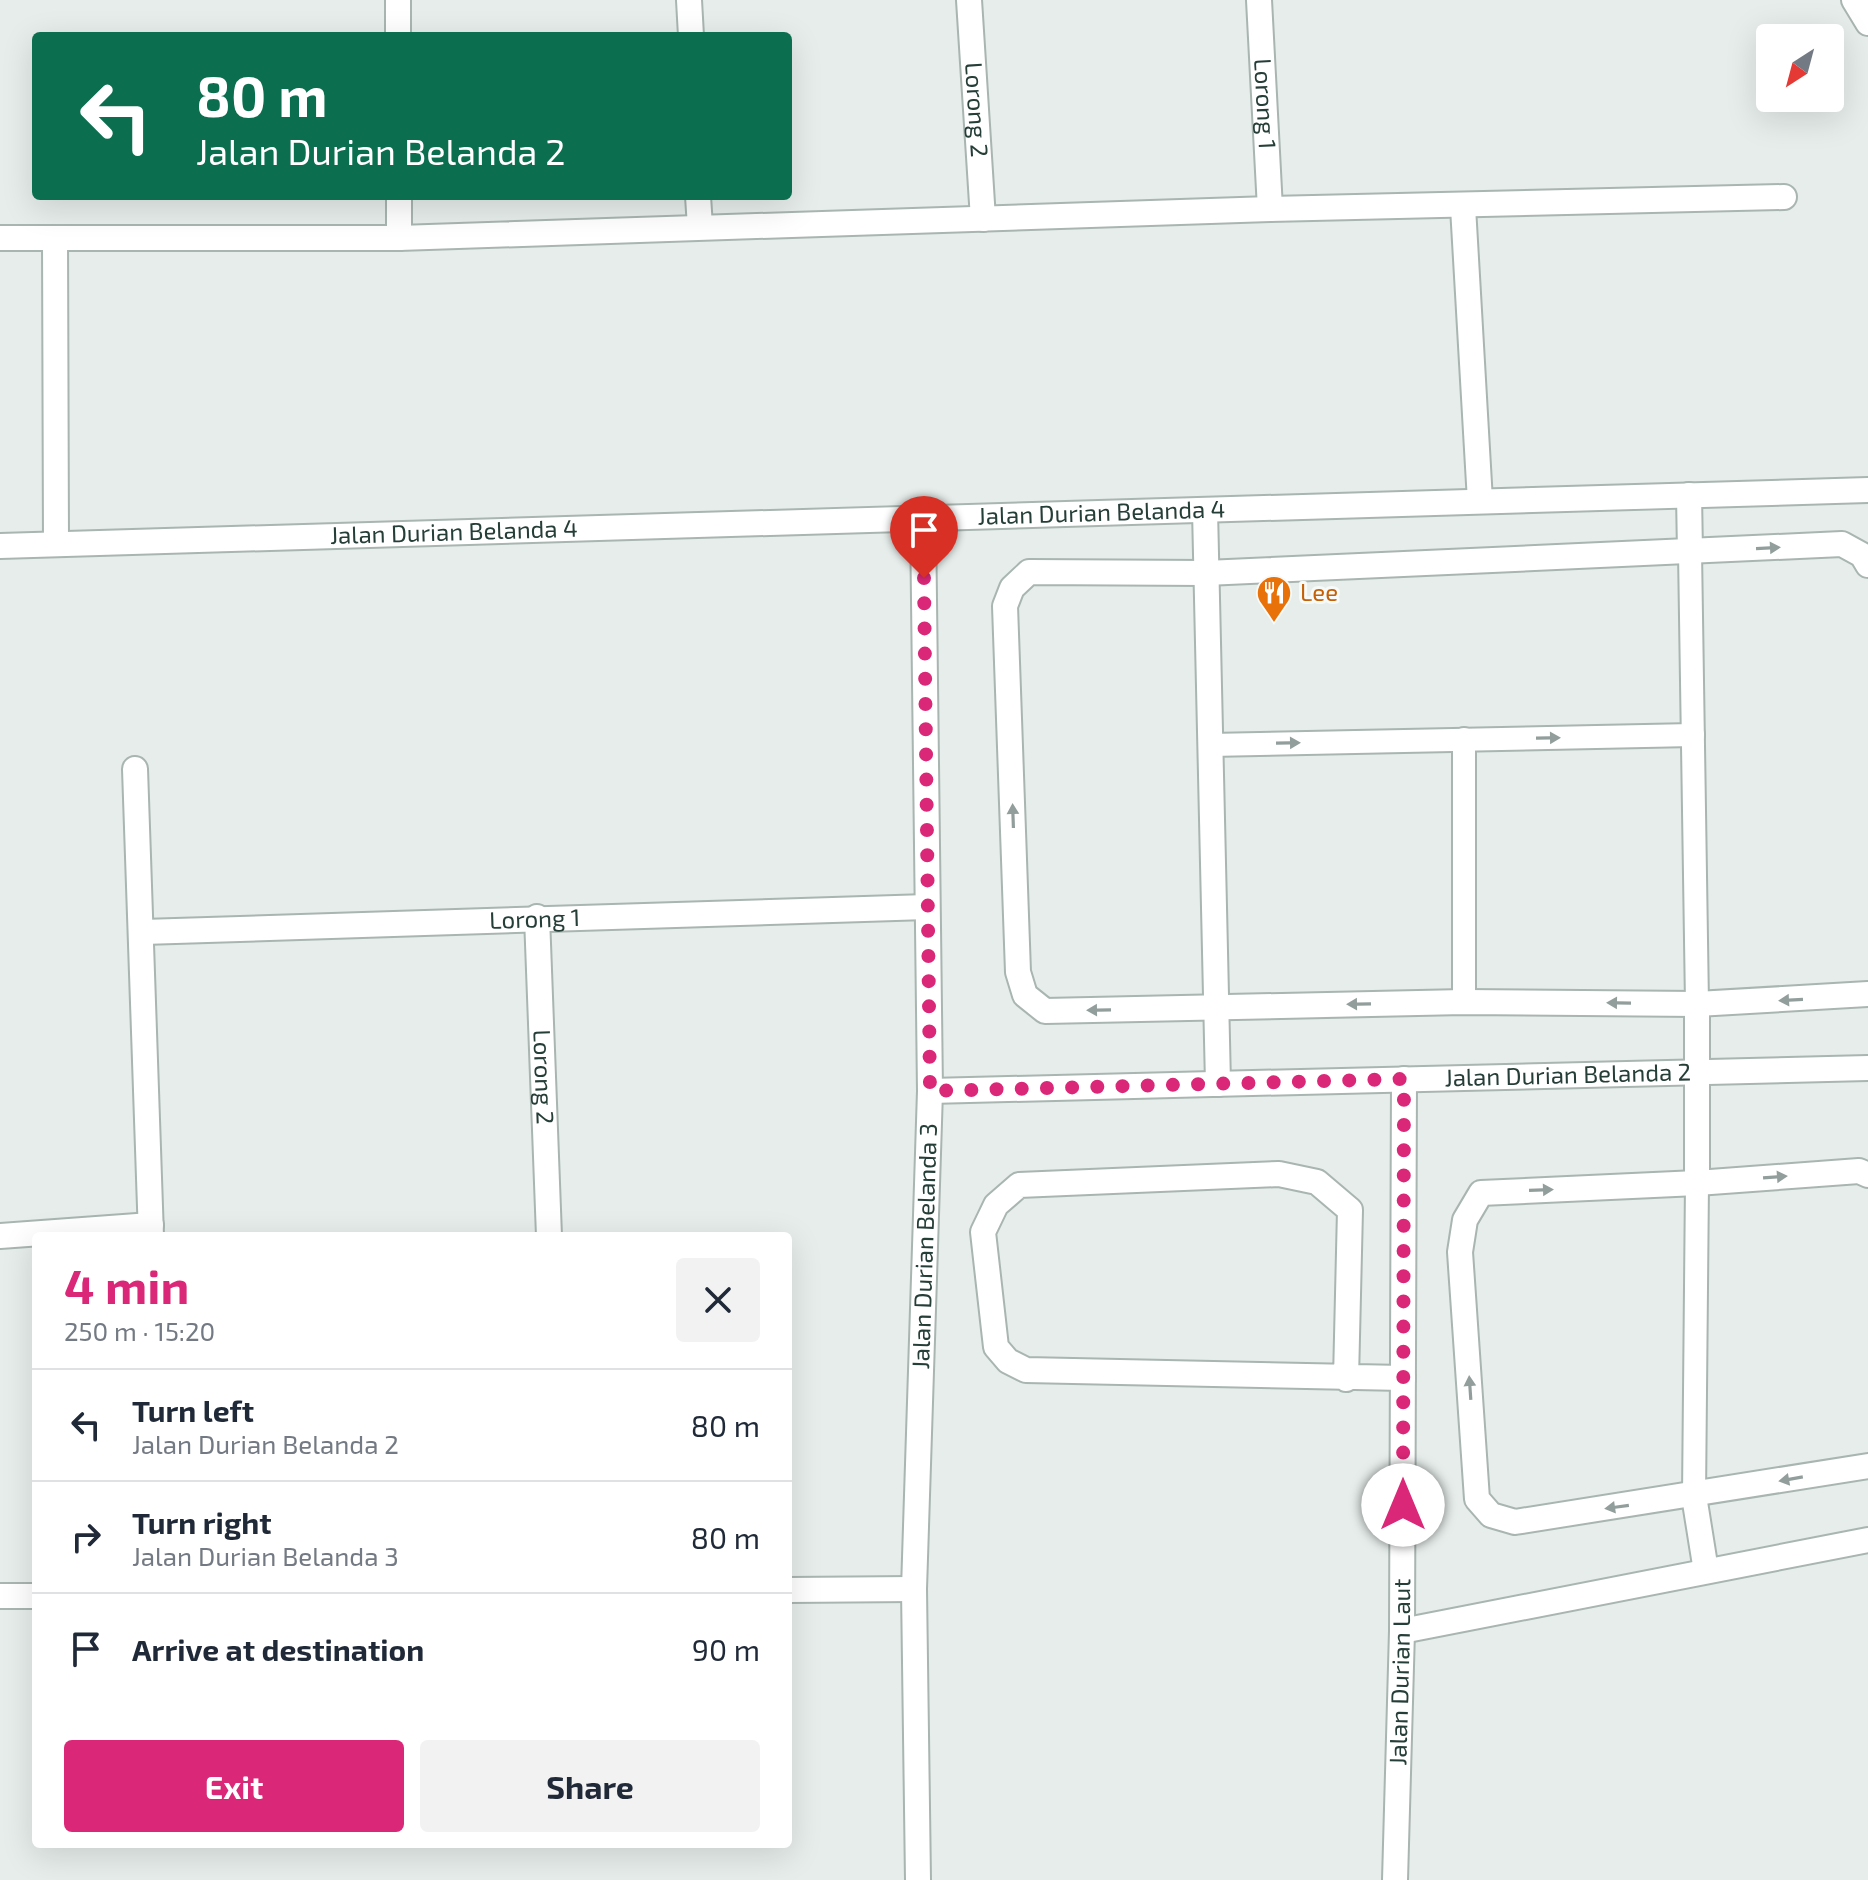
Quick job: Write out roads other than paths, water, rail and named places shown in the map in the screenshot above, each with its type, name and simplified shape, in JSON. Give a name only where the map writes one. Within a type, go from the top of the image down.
[{"type":"street","points":[[398,0],[398,32]]},
{"type":"street","points":[[689,0],[691,32]]},
{"type":"street","name":"Lorong 2","points":[[969,0],[983,219]]},
{"type":"street","name":"Lorong 1","points":[[1259,0],[1270,209]]},
{"type":"street","points":[[1854,0],[1868,23]]},
{"type":"street","points":[[0,238],[399,238],[1270,209],[1463,207],[1784,197]]},
{"type":"street","points":[[399,200],[399,238]]},
{"type":"street","points":[[698,200],[700,227]]},
{"type":"street","points":[[1463,207],[1480,501]]},
{"type":"street","points":[[55,238],[56,544]]},
{"type":"street","name":"Jalan Durian Belanda 4","points":[[0,546],[1868,490]]},
{"type":"street","points":[[1689,495],[1690,552]]},
{"type":"street","points":[[1205,510],[1218,1084]]},
{"type":"street","name":"Jalan Durian Belanda 3","points":[[918,1880],[914,1589],[930,1091],[923,518]]},
{"type":"street","points":[[1868,565],[1862,555],[1842,544],[1206,573],[1029,572],[1012,588],[1005,606],[1018,972],[1025,995],[1045,1011],[1464,1002],[1697,1004],[1868,994]]},
{"type":"street","points":[[101,1232],[151,1230],[135,769]]},
{"type":"street","name":"Lorong 1","points":[[143,932],[537,917],[927,907]]},
{"type":"street","name":"Lorong 2","points":[[537,917],[549,1232]]},
{"type":"street","points":[[1697,1004],[1697,1183]]},
{"type":"street","name":"Jalan Durian Belanda 2","points":[[930,1091],[1868,1068]]},
{"type":"street","name":"Jalan Durian Laut","points":[[1395,1880],[1402,1631],[1404,1079]]},
{"type":"street","points":[[1868,1175],[1859,1171],[1697,1183],[1481,1193],[1465,1220],[1460,1252],[1477,1499],[1491,1515],[1515,1522],[1868,1466]]},
{"type":"street","points":[[1346,1379],[1350,1210],[1317,1182],[1279,1174],[1019,1185],[996,1205],[983,1232],[996,1347],[1008,1361],[1026,1370],[1346,1379],[1403,1378]]},
{"type":"street","points":[[0,1236],[32,1235]]},
{"type":"street","points":[[1694,1496],[1706,1571]]},
{"type":"street","points":[[1402,1631],[1868,1540]]},
{"type":"street","points":[[792,1590],[914,1589]]},
{"type":"street","points":[[0,1596],[32,1596]]},
{"type":"lane","points":[[1690,552],[1697,1004]]},
{"type":"lane","points":[[1210,745],[1693,735]]},
{"type":"lane","points":[[1464,739],[1464,1002]]},
{"type":"lane","points":[[1694,1496],[1697,1183]]},
{"type":"place","name":"Lee","points":[[1274,624]]}]
